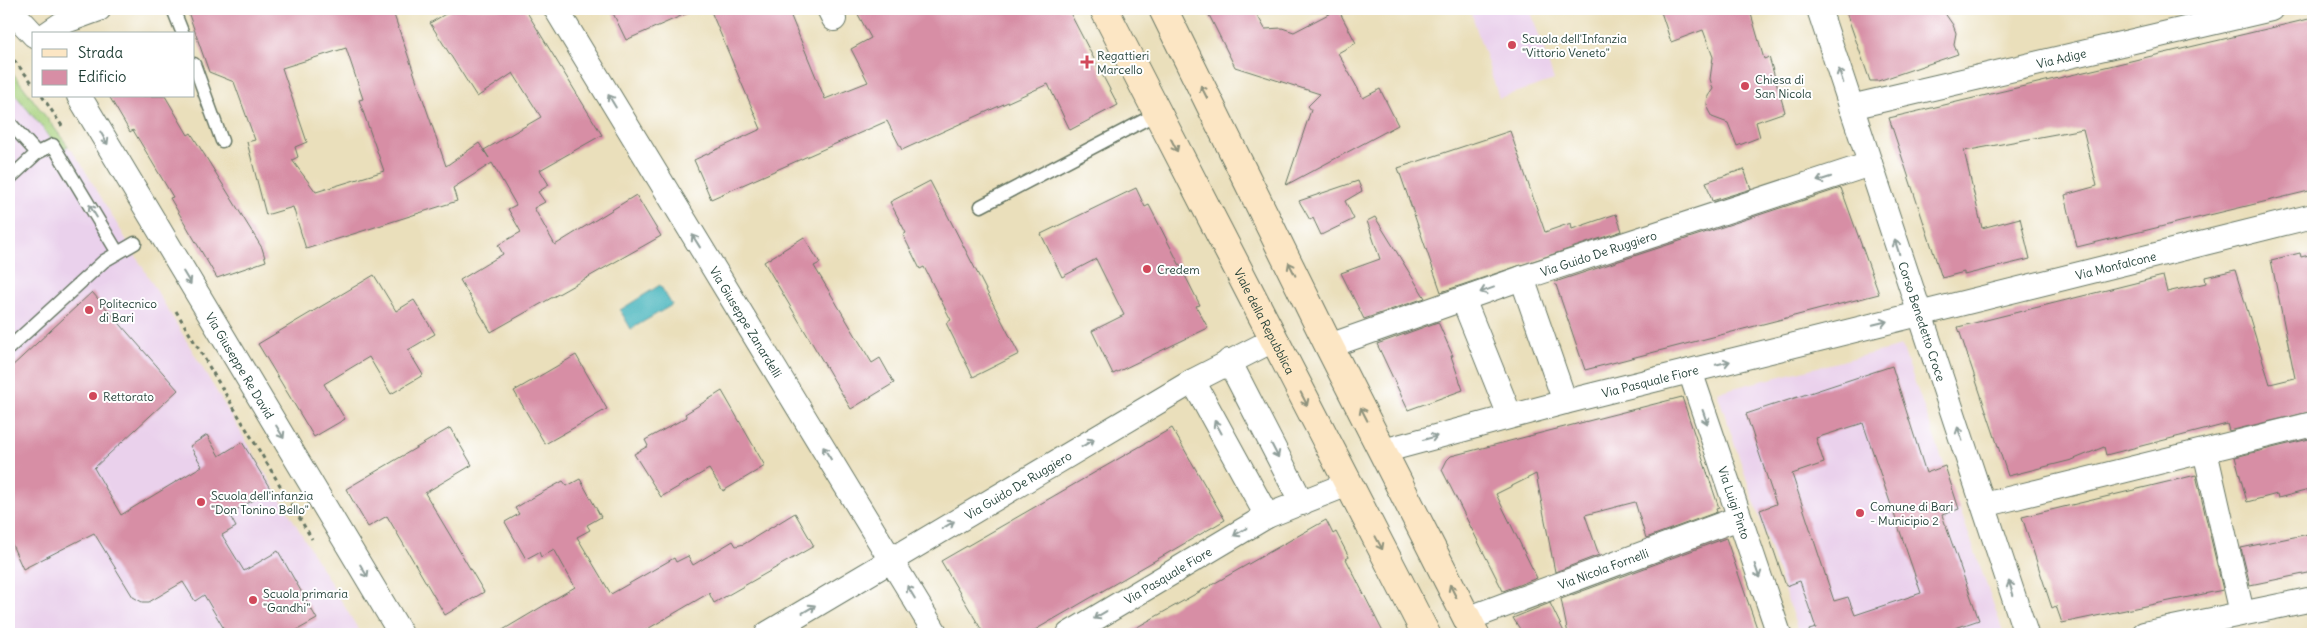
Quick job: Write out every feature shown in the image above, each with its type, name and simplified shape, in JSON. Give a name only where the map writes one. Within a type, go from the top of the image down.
[{"type":"main road","name":"Viale della Repubblica","points":[[1104,9],[1426,634]]},
{"type":"main road","points":[[1163,9],[1329,346],[1471,626]]},
{"type":"street","points":[[10,9],[32,34]]},
{"type":"street","points":[[50,32],[66,21],[99,9]]},
{"type":"street","name":"Via Giuseppe Zanardelli","points":[[556,9],[936,634]]},
{"type":"street","name":"Corso Benedetto Croce","points":[[1818,9],[2026,634]]},
{"type":"street","name":"Via Adige","points":[[1851,107],[2271,9]]},
{"type":"street","name":"Via Giuseppe Re David","points":[[80,98],[401,634]]},
{"type":"street","name":"Via Guido De Ruggiero","points":[[1329,346],[1522,278],[1870,164]]},
{"type":"street","name":"Via Monfalcone","points":[[1919,313],[2313,216]]},
{"type":"street","points":[[1522,278],[1565,402]]},
{"type":"street","points":[[1463,299],[1510,416]]},
{"type":"street","name":"Via Pasquale Fiore","points":[[1383,451],[1510,416],[1919,313]]},
{"type":"street","name":"Via Guido De Ruggiero","points":[[767,634],[1193,381],[1273,340]]},
{"type":"street","points":[[1229,361],[1302,503]]},
{"type":"street","name":"Via Luigi Pinto","points":[[1690,371],[1779,634]]},
{"type":"street","points":[[1193,381],[1267,516]]},
{"type":"street","points":[[1984,505],[2313,424]]},
{"type":"street","points":[[2205,451],[2242,613]]},
{"type":"street","name":"Via Pasquale Fiore","points":[[1069,634],[1267,516],[1348,484]]},
{"type":"street","name":"Via Nicola Fornelli","points":[[1471,626],[1739,518]]},
{"type":"street","points":[[2144,634],[2313,599]]},
{"type":"lane","points":[[173,9],[181,32]]},
{"type":"lane","points":[[195,67],[222,141]]},
{"type":"lane","points":[[981,206],[1158,113]]},
{"type":"lane","points":[[9,122],[37,153]]},
{"type":"lane","points":[[9,179],[37,153],[53,145],[118,253]]},
{"type":"lane","points":[[9,348],[104,261],[135,243]]},
{"type":"path","points":[[9,54],[32,83]]},
{"type":"path","points":[[43,98],[68,134]]},
{"type":"path","points":[[171,303],[317,548]]},
{"type":"shaded area","name":"Scuola dell'Infanzia \"Vittorio Veneto\"","points":[[1470,9],[1530,9],[1554,80],[1499,98]]},
{"type":"shaded area","points":[[9,68],[80,162],[361,634],[9,634]]},
{"type":"shaded area","name":"Comune di Bari - Municipio 2","points":[[1902,346],[2004,634],[1799,634],[1717,392]]},
{"type":"green space","points":[[9,68],[68,146],[59,152],[42,127],[9,87]]},
{"type":"water","points":[[660,285],[672,305],[631,329],[620,310]]},
{"type":"building","points":[[187,9],[392,9],[446,166],[479,143],[489,158],[484,150],[541,117],[513,73],[477,97],[430,23],[454,9],[525,9],[602,135],[540,170],[549,185],[538,192],[545,202],[534,208],[555,245],[636,195],[661,236],[491,332],[460,280],[503,254],[498,245],[521,232],[508,209],[516,205],[492,163],[453,188],[457,201],[306,249],[293,207],[266,215],[247,142],[255,140],[234,82],[209,72]],"holes":[[[346,48],[363,99],[359,100],[384,171],[316,192],[292,160],[298,157],[295,147],[307,142],[282,68]]]},
{"type":"building","points":[[611,9],[697,9],[626,40]]},
{"type":"building","points":[[710,9],[788,9],[825,99],[868,82],[851,49],[871,38],[855,9],[1068,9],[1118,105],[1070,130],[1048,84],[902,150],[887,121],[711,199],[694,160],[761,129]]},
{"type":"building","points":[[1206,9],[1254,9],[1265,29],[1282,28],[1294,32],[1338,9],[1356,43],[1338,53],[1363,98],[1380,89],[1398,125],[1286,185],[1311,110],[1308,106],[1320,94],[1235,67]]},
{"type":"building","name":"Chiesa di San Nicola","points":[[1660,9],[1756,9],[1756,12],[1751,14],[1764,59],[1769,57],[1785,112],[1756,122],[1760,137],[1737,146],[1728,123],[1712,117],[1707,104],[1708,96],[1713,89],[1710,79],[1713,57],[1703,30],[1671,42]]},
{"type":"building","points":[[1845,9],[1942,9],[1956,33],[1954,44],[1958,54],[1878,81],[1870,81]]},
{"type":"building","points":[[2313,18],[2313,190],[2077,247],[2065,195],[2097,186],[2083,129],[1964,151],[1982,228],[2020,218],[2030,259],[1964,275],[1964,272],[1942,278],[1889,118]]},
{"type":"building","points":[[110,98],[166,98],[188,135],[191,133],[262,248],[266,261],[217,278],[170,198],[173,197],[133,130],[130,132]]},
{"type":"building","points":[[1510,131],[1545,232],[1571,223],[1572,229],[1616,214],[1622,231],[1441,292],[1398,168]]},
{"type":"building","points":[[1744,169],[1751,189],[1712,201],[1706,182]]},
{"type":"building","points":[[930,181],[1019,354],[973,377],[946,323],[951,320],[924,267],[920,269],[903,235],[906,233],[890,202]]},
{"type":"building","points":[[1358,181],[1362,191],[1345,201],[1354,219],[1321,235],[1313,218],[1310,220],[1299,201]]},
{"type":"building","points":[[1136,188],[1145,207],[1149,205],[1200,305],[1196,306],[1208,328],[1113,374],[1092,331],[1124,315],[1096,259],[1062,277],[1041,234]]},
{"type":"building","points":[[1841,188],[1879,294],[1585,370],[1555,282]]},
{"type":"building","points":[[1375,217],[1425,298],[1364,319],[1341,273],[1380,259],[1367,221]]},
{"type":"building","points":[[804,237],[820,263],[814,266],[872,363],[880,358],[894,383],[851,409],[764,262]]},
{"type":"building","points":[[2300,253],[2301,257],[2313,254],[2313,411],[2229,431],[2227,424],[2106,455],[2104,447],[2072,460],[2008,476],[1958,327],[2163,276],[2167,292],[2206,283],[2205,277],[2235,270],[2270,384],[2295,378],[2271,260]]},
{"type":"building","points":[[374,275],[396,311],[414,300],[435,334],[408,350],[423,375],[391,394],[369,357],[324,384],[345,419],[314,437],[258,344]]},
{"type":"building","points":[[92,292],[178,390],[94,468],[121,515],[202,466],[190,446],[207,435],[219,456],[242,442],[271,490],[229,514],[236,527],[222,535],[244,571],[278,551],[317,619],[290,634],[227,634],[204,595],[195,601],[183,582],[149,602],[142,602],[133,597],[94,533],[23,569],[9,538],[9,369]]},
{"type":"building","points":[[1438,322],[1453,356],[1451,356],[1463,390],[1408,410],[1377,344]]},
{"type":"building","points":[[576,355],[607,409],[545,444],[514,391]]},
{"type":"building","points":[[1892,366],[1926,473],[1945,466],[1959,509],[1942,515],[1979,620],[1938,634],[1810,634],[1809,630],[1816,628],[1800,581],[1786,586],[1760,510],[1776,504],[1746,414]],"holes":[[[1863,423],[1921,593],[1855,615],[1848,597],[1834,601],[1792,474],[1824,463],[1816,438]]]},
{"type":"building","points":[[722,391],[765,466],[723,491],[709,469],[661,497],[634,454],[648,446],[645,440],[687,417],[685,414]]},
{"type":"building","points":[[1682,397],[1719,508],[1716,509],[1717,512],[1646,538],[1635,502],[1585,515],[1599,555],[1555,572],[1536,474],[1496,494],[1537,578],[1503,591],[1442,470],[1447,460],[1451,456]]},
{"type":"building","points":[[450,428],[472,465],[425,493],[484,592],[445,615],[387,516],[368,527],[346,489]]},
{"type":"building","points":[[1172,428],[1225,520],[1028,634],[984,634],[941,561]]},
{"type":"building","points":[[2313,438],[2313,489],[2278,498],[2277,494],[2247,502],[2235,457]]},
{"type":"building","points":[[2196,475],[2223,590],[2062,623],[2056,606],[2052,608],[2022,517]]},
{"type":"building","points":[[580,479],[601,517],[587,525],[590,530],[577,537],[611,594],[674,558],[676,562],[688,556],[693,565],[733,541],[736,546],[744,544],[795,513],[814,546],[714,603],[709,593],[639,634],[496,634],[575,587],[554,549],[541,557],[539,552],[526,559],[505,522],[519,514],[515,508],[534,497],[563,481],[567,486]]},
{"type":"building","points":[[1326,520],[1333,534],[1336,532],[1349,557],[1346,559],[1384,634],[1125,634]]},
{"type":"building","points":[[2313,533],[2313,572],[2250,585],[2241,548]]},
{"type":"building","points":[[1726,538],[1759,634],[1568,634],[1561,599]]},
{"type":"building","points":[[1550,603],[1565,634],[1523,634],[1513,618]]},
{"type":"place","name":"Scuola dell'Infanzia \"Vittorio Veneto\"","points":[[1512,45]]},
{"type":"place","name":"Regattieri Marcello","points":[[1087,62]]},
{"type":"place","name":"Chiesa di San Nicola","points":[[1745,86]]},
{"type":"place","name":"Credem","points":[[1147,269]]},
{"type":"place","name":"Politecnico di Bari","points":[[89,310]]},
{"type":"place","name":"Rettorato","points":[[93,396]]},
{"type":"place","name":"Scuola dell'infanzia \"Don Tonino Bello\"","points":[[201,502]]},
{"type":"place","name":"Comune di Bari - Municipio 2","points":[[1860,513]]},
{"type":"place","name":"Scuola primaria \"Gandhi\"","points":[[253,600]]}]
